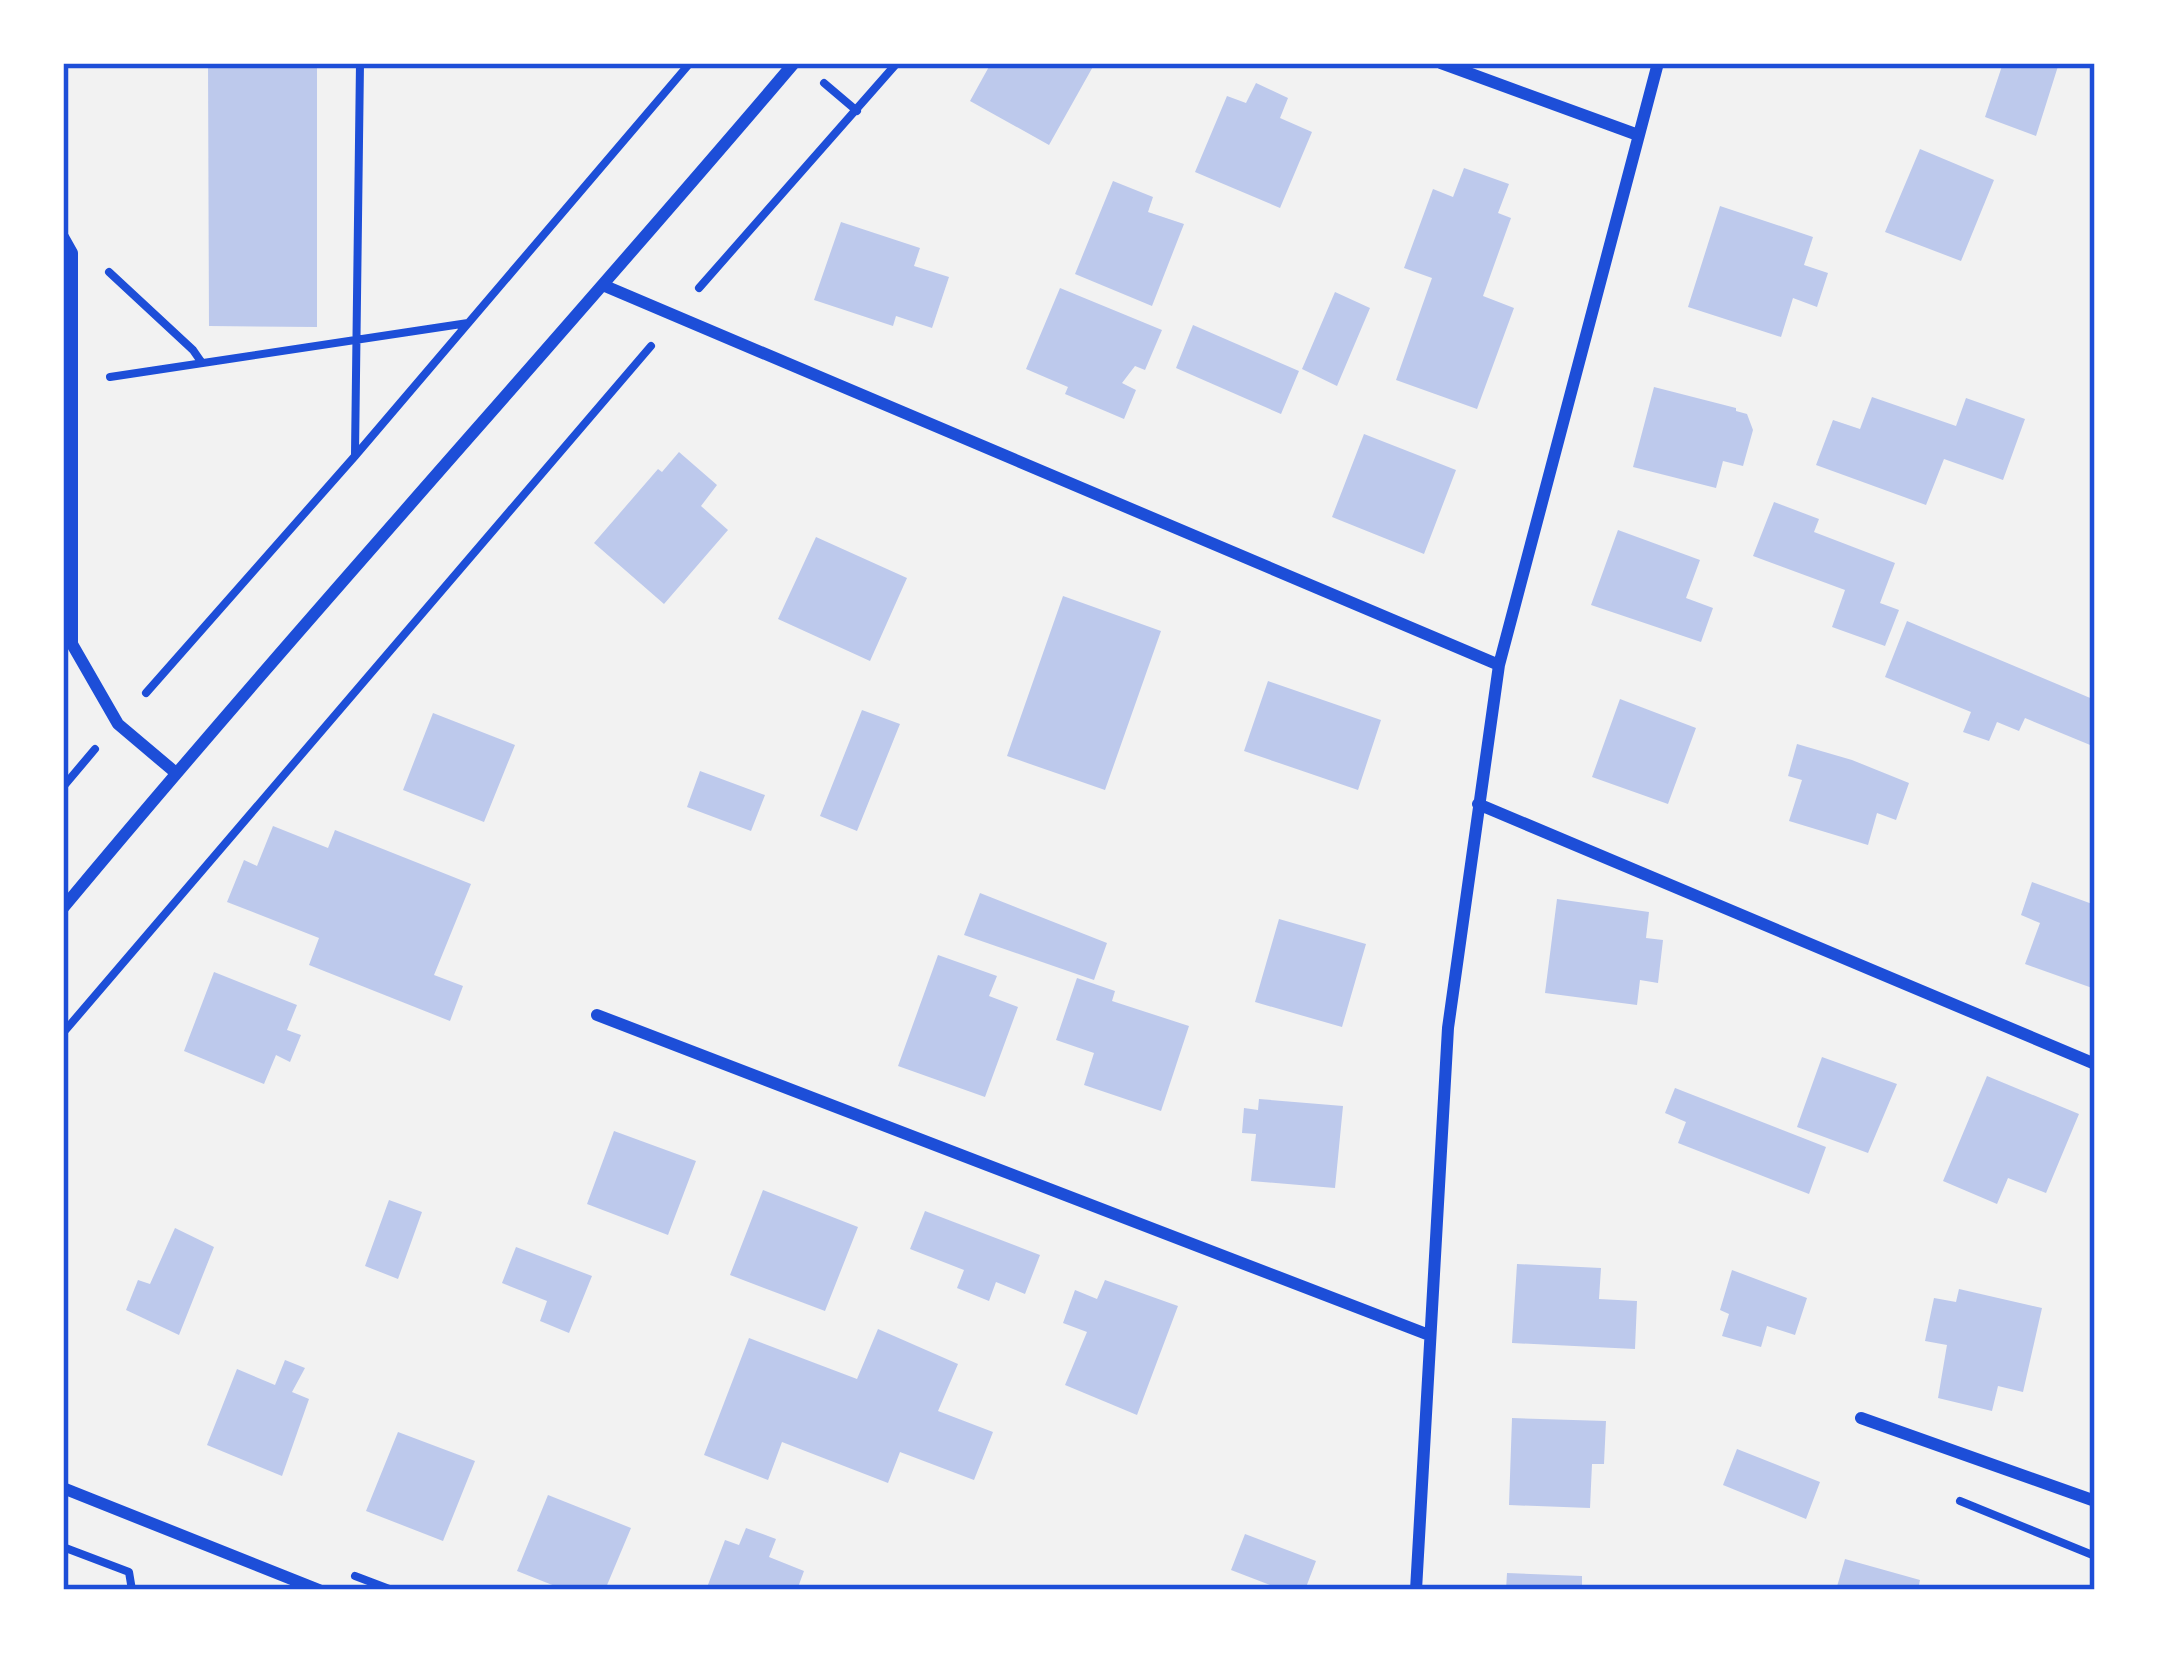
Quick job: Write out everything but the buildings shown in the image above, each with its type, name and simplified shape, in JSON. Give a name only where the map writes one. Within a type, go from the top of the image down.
[{"type":"street","points":[[63,908],[794,63]]},
{"type":"street","points":[[1441,63],[1638,135]]},
{"type":"street","points":[[1416,1590],[1448,1028],[1499,665],[1658,63]]},
{"type":"street","points":[[63,237],[72,253],[72,644],[118,724],[176,773]]},
{"type":"street","points":[[605,286],[1499,665]]},
{"type":"street","points":[[1478,805],[2095,1064]]},
{"type":"street","points":[[597,1015],[1429,1335]]},
{"type":"street","points":[[1861,1418],[2095,1501]]},
{"type":"street","points":[[63,1488],[319,1590]]},
{"type":"path","points":[[355,455],[360,63]]},
{"type":"path","points":[[63,787],[690,63]]},
{"type":"path","points":[[63,1033],[897,63]]},
{"type":"path","points":[[72,253],[92,256],[194,350],[202,363]]},
{"type":"path","points":[[73,383],[468,323]]},
{"type":"path","points":[[1960,1501],[2095,1556]]},
{"type":"path","points":[[63,1547],[129,1572],[133,1590]]}]
